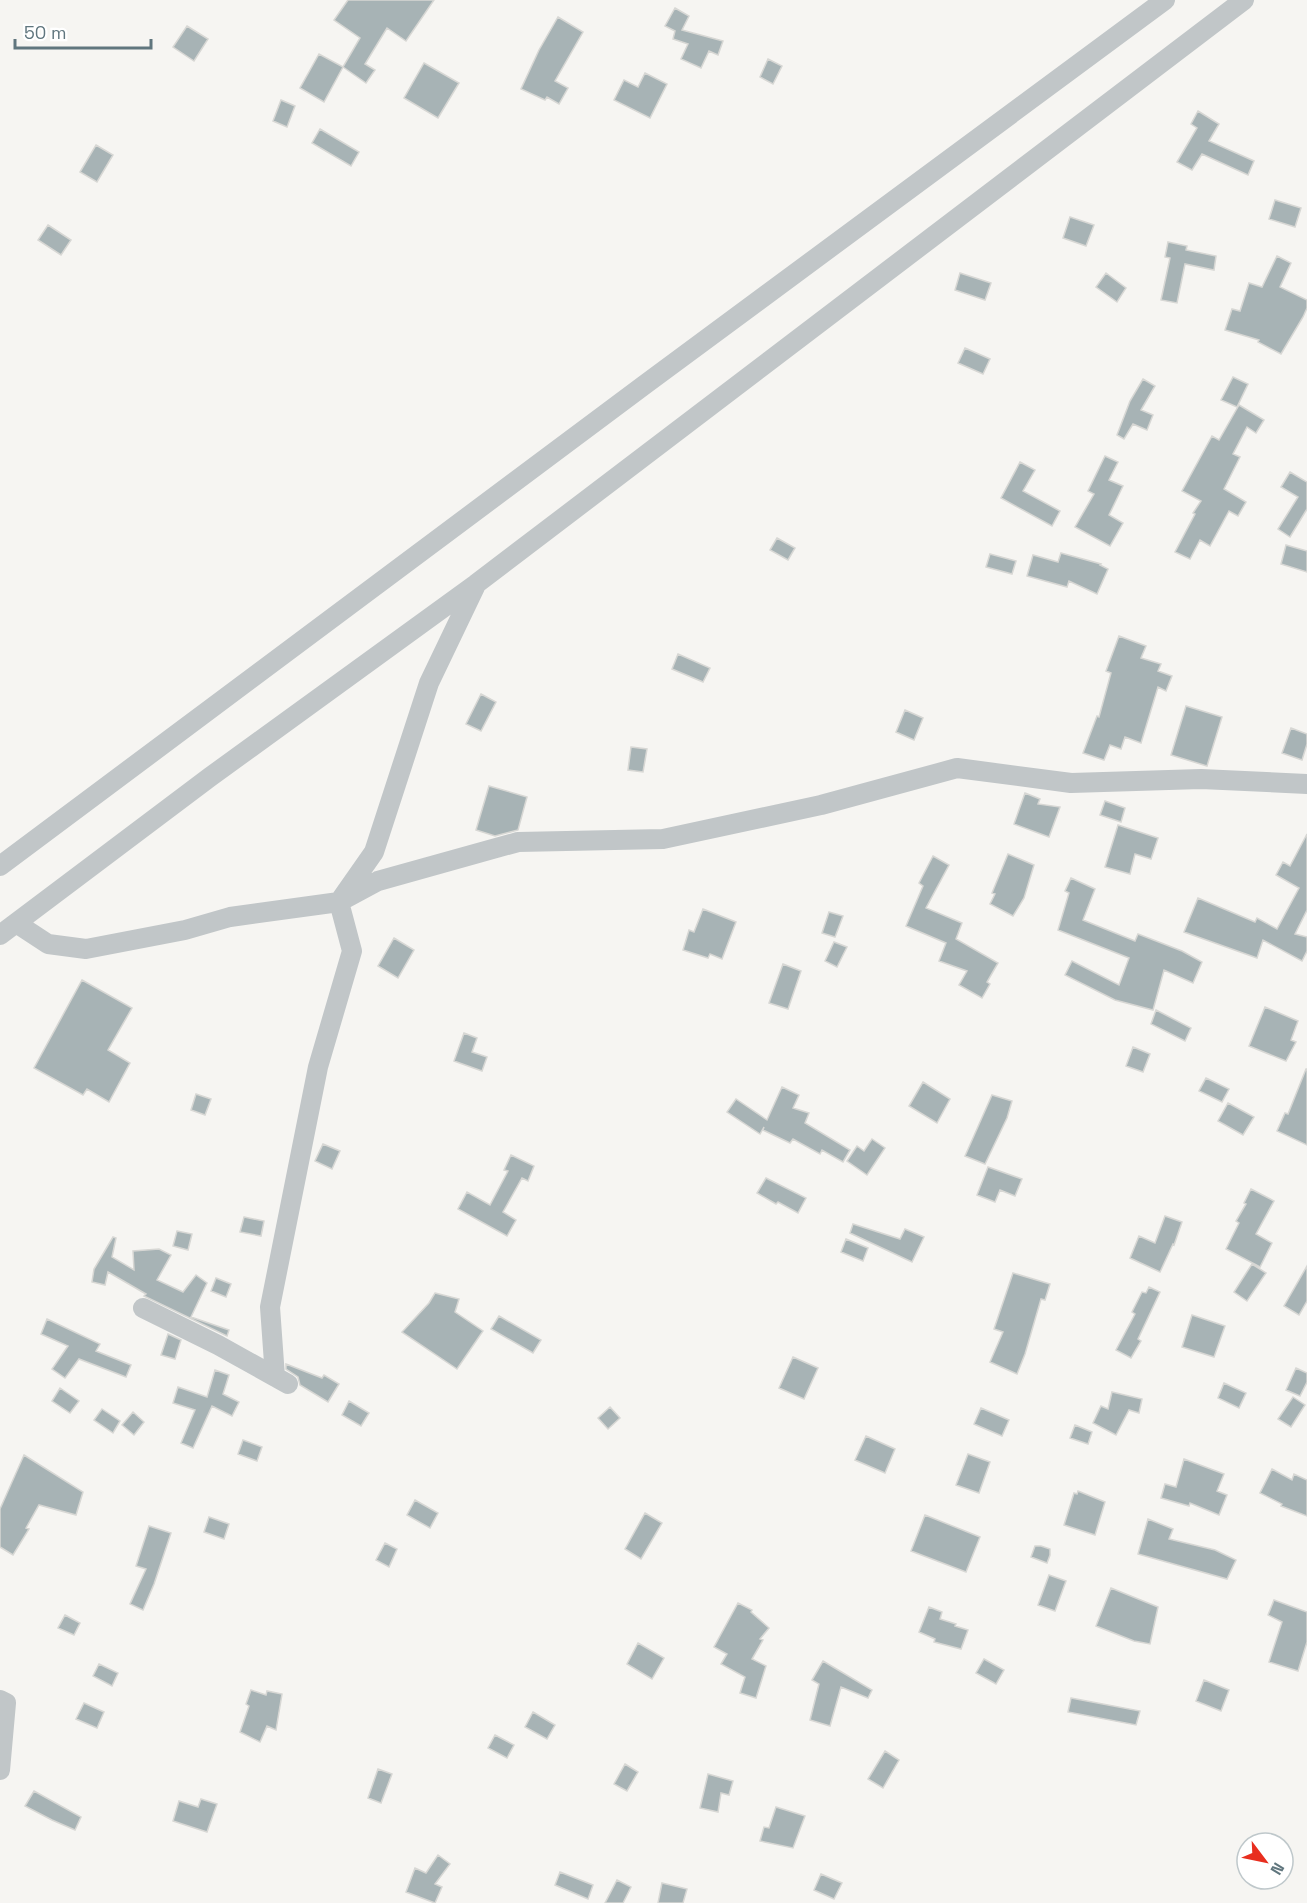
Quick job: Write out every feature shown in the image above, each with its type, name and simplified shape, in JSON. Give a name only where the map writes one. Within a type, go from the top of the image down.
[{"type":"street","points":[[0,866],[1165,0]]},
{"type":"street","points":[[8,929],[210,777],[476,584],[1244,0]]},
{"type":"street","points":[[143,1308],[218,1345],[282,1381],[270,1306],[318,1067],[352,951],[339,902],[374,852],[429,683],[476,584]]},
{"type":"street","points":[[8,929],[48,944],[86,949],[185,930],[230,917],[339,902],[378,881],[518,842],[663,839],[821,805],[957,768],[1071,783],[1201,779],[1307,784]]},
{"type":"street","points":[[0,1701],[6,1703],[0,1770]]},
{"type":"building","points":[[348,0],[434,0],[406,41],[387,28],[365,64],[375,70],[366,83],[343,67],[360,38],[334,20]]},
{"type":"building","points":[[675,8],[689,16],[682,30],[723,41],[718,55],[709,51],[701,68],[681,59],[688,44],[673,39],[675,31],[665,26]]},
{"type":"building","points":[[558,17],[583,32],[555,81],[568,88],[559,104],[547,97],[545,100],[521,89],[539,50]]},
{"type":"building","points":[[187,26],[208,39],[194,61],[173,47]]},
{"type":"building","points":[[319,54],[343,67],[324,102],[300,88]]},
{"type":"building","points":[[768,59],[782,66],[773,84],[760,77]]},
{"type":"building","points":[[424,63],[459,83],[438,118],[404,98]]},
{"type":"building","points":[[645,73],[667,84],[650,118],[614,100],[624,80],[638,87]]},
{"type":"building","points":[[281,100],[295,106],[287,127],[273,121]]},
{"type":"building","points":[[1198,111],[1219,124],[1209,141],[1254,161],[1248,175],[1202,154],[1192,170],[1177,162],[1197,128],[1191,124]]},
{"type":"building","points":[[320,129],[359,152],[351,166],[312,143]]},
{"type":"building","points":[[96,145],[113,155],[97,182],[80,172]]},
{"type":"building","points":[[1275,200],[1301,208],[1295,227],[1269,219]]},
{"type":"building","points":[[1070,217],[1094,225],[1086,246],[1063,238]]},
{"type":"building","points":[[48,225],[71,240],[61,255],[38,240]]},
{"type":"building","points":[[1168,242],[1187,246],[1186,250],[1216,256],[1214,270],[1185,264],[1177,303],[1161,300],[1170,258],[1165,257]]},
{"type":"building","points":[[1277,256],[1291,263],[1280,287],[1307,300],[1307,308],[1303,317],[1281,354],[1258,342],[1259,340],[1225,330],[1232,309],[1240,311],[1249,283],[1262,287]]},
{"type":"building","points":[[960,273],[991,283],[985,300],[955,290]]},
{"type":"building","points":[[1106,273],[1126,288],[1117,302],[1096,287]]},
{"type":"building","points":[[965,348],[990,359],[983,374],[958,363]]},
{"type":"building","points":[[1233,377],[1248,384],[1237,407],[1221,400]]},
{"type":"building","points":[[1143,379],[1155,386],[1141,410],[1153,415],[1147,430],[1133,424],[1124,439],[1117,435],[1130,401]]},
{"type":"building","points":[[1239,405],[1264,420],[1256,433],[1247,427],[1233,454],[1240,457],[1224,489],[1246,502],[1238,516],[1229,511],[1210,546],[1200,540],[1190,559],[1175,552],[1201,501],[1182,491],[1212,436],[1219,440]]},
{"type":"building","points":[[1105,456],[1118,462],[1109,480],[1123,486],[1109,515],[1123,523],[1110,546],[1075,527],[1094,494],[1088,491]]},
{"type":"building","points":[[1020,462],[1035,470],[1023,491],[1060,511],[1052,526],[1001,498]]},
{"type":"building","points":[[1290,472],[1307,482],[1307,509],[1290,537],[1278,529],[1298,497],[1281,487]]},
{"type":"building","points":[[777,538],[795,548],[788,560],[770,550]]},
{"type":"building","points":[[1286,545],[1307,551],[1307,572],[1281,564]]},
{"type":"building","points":[[1061,553],[1101,564],[1108,569],[1097,594],[1069,581],[1067,587],[1027,576],[1033,555],[1058,562]]},
{"type":"building","points":[[990,554],[1016,561],[1012,574],[986,567]]},
{"type":"building","points":[[1119,636],[1146,646],[1141,658],[1161,664],[1158,671],[1172,676],[1166,691],[1158,687],[1141,743],[1125,737],[1121,749],[1110,745],[1104,760],[1083,753],[1097,716],[1099,717],[1111,673],[1106,671]]},
{"type":"building","points":[[678,654],[710,668],[703,682],[672,669]]},
{"type":"building","points":[[481,694],[496,702],[481,731],[466,724]]},
{"type":"building","points":[[1186,706],[1222,717],[1207,766],[1171,755]]},
{"type":"building","points":[[905,710],[923,718],[914,740],[896,732]]},
{"type":"building","points":[[1291,728],[1307,734],[1307,744],[1302,760],[1282,753]]},
{"type":"building","points":[[631,747],[647,749],[643,772],[628,770]]},
{"type":"building","points":[[489,786],[527,797],[518,830],[495,836],[476,830]]},
{"type":"building","points":[[1025,793],[1040,799],[1038,804],[1060,807],[1049,837],[1014,824]]},
{"type":"building","points":[[1105,801],[1125,808],[1121,822],[1100,815]]},
{"type":"building","points":[[1118,825],[1158,838],[1151,859],[1135,854],[1130,874],[1105,867]]},
{"type":"building","points":[[1307,834],[1307,910],[1295,934],[1307,937],[1307,951],[1302,961],[1263,940],[1257,958],[1184,932],[1198,898],[1255,922],[1257,918],[1277,929],[1299,888],[1276,875],[1283,862],[1290,866]]},
{"type":"building","points":[[1008,854],[1034,865],[1024,898],[1013,916],[990,904],[995,894],[992,893]]},
{"type":"building","points":[[933,856],[949,865],[926,908],[962,923],[956,939],[998,963],[987,982],[990,984],[982,998],[959,985],[967,971],[939,961],[946,943],[906,926],[923,886],[919,883]]},
{"type":"building","points":[[1071,878],[1095,889],[1083,920],[1135,941],[1138,934],[1182,951],[1202,962],[1193,983],[1164,970],[1153,1010],[1115,1000],[1065,975],[1072,961],[1119,985],[1129,958],[1058,930],[1069,893],[1065,891]]},
{"type":"building","points":[[703,909],[736,922],[722,959],[710,954],[708,958],[683,950],[689,930],[694,932]]},
{"type":"building","points":[[829,912],[843,916],[835,937],[822,933]]},
{"type":"building","points":[[394,938],[414,950],[398,978],[378,966]]},
{"type":"building","points":[[834,942],[847,947],[837,967],[825,961]]},
{"type":"building","points":[[783,964],[801,971],[788,1009],[769,1003]]},
{"type":"building","points":[[82,980],[132,1008],[108,1050],[130,1063],[109,1102],[87,1089],[83,1095],[34,1068]]},
{"type":"building","points":[[1265,1007],[1298,1021],[1291,1040],[1296,1042],[1286,1061],[1249,1046]]},
{"type":"building","points":[[1156,1010],[1191,1028],[1185,1041],[1151,1024]]},
{"type":"building","points":[[464,1033],[477,1038],[472,1052],[487,1057],[482,1071],[454,1061]]},
{"type":"building","points":[[1133,1047],[1150,1054],[1143,1072],[1126,1066]]},
{"type":"building","points":[[1306,1069],[1307,1145],[1277,1131],[1285,1113],[1288,1114]]},
{"type":"building","points":[[1206,1078],[1229,1089],[1222,1102],[1199,1091]]},
{"type":"building","points":[[923,1082],[950,1099],[937,1123],[909,1106]]},
{"type":"building","points":[[782,1087],[799,1095],[793,1108],[809,1113],[805,1123],[850,1150],[843,1162],[822,1150],[820,1154],[793,1139],[790,1143],[763,1130],[764,1127],[760,1134],[727,1112],[736,1099],[767,1120]]},
{"type":"building","points":[[196,1094],[211,1099],[205,1115],[191,1110]]},
{"type":"building","points":[[992,1095],[1012,1101],[1007,1118],[985,1164],[965,1156]]},
{"type":"building","points":[[1228,1103],[1254,1117],[1243,1135],[1218,1121]]},
{"type":"building","points":[[872,1139],[885,1148],[867,1175],[847,1161],[857,1146],[864,1151]]},
{"type":"building","points":[[323,1144],[340,1151],[332,1169],[315,1161]]},
{"type":"building","points":[[511,1155],[534,1166],[528,1181],[522,1178],[503,1212],[516,1220],[507,1236],[458,1209],[467,1192],[490,1205],[508,1171],[504,1170]]},
{"type":"building","points":[[988,1167],[1022,1179],[1015,1196],[1000,1190],[995,1202],[977,1195]]},
{"type":"building","points":[[766,1178],[806,1198],[798,1213],[757,1193]]},
{"type":"building","points":[[1251,1189],[1274,1201],[1256,1234],[1272,1243],[1260,1267],[1226,1249],[1239,1223],[1236,1221],[1246,1204],[1244,1203]]},
{"type":"building","points":[[1165,1216],[1182,1222],[1174,1245],[1160,1272],[1130,1258],[1139,1236],[1155,1243]]},
{"type":"building","points":[[244,1217],[264,1221],[261,1236],[240,1232]]},
{"type":"building","points":[[853,1224],[900,1239],[905,1229],[924,1237],[912,1262],[850,1233]]},
{"type":"building","points":[[177,1231],[192,1234],[188,1250],[173,1246]]},
{"type":"building","points":[[113,1237],[116,1238],[112,1257],[134,1270],[133,1251],[159,1249],[171,1255],[157,1280],[183,1292],[196,1275],[207,1283],[191,1317],[229,1330],[227,1336],[144,1296],[146,1294],[108,1272],[105,1285],[92,1282],[94,1269]]},
{"type":"building","points":[[846,1239],[868,1248],[863,1261],[841,1252]]},
{"type":"building","points":[[1252,1264],[1266,1273],[1247,1301],[1234,1292]]},
{"type":"building","points":[[1307,1266],[1307,1301],[1299,1315],[1284,1306]]},
{"type":"building","points":[[1013,1273],[1050,1284],[1045,1300],[1041,1299],[1017,1374],[990,1362],[1003,1332],[994,1329]]},
{"type":"building","points":[[216,1278],[231,1284],[226,1297],[211,1291]]},
{"type":"building","points":[[1149,1287],[1160,1292],[1138,1339],[1141,1341],[1131,1358],[1116,1350],[1135,1314],[1132,1312],[1142,1292],[1146,1293]]},
{"type":"building","points":[[435,1293],[459,1299],[455,1312],[483,1331],[457,1369],[402,1332],[429,1303]]},
{"type":"building","points":[[1192,1315],[1225,1326],[1214,1357],[1182,1347]]},
{"type":"building","points":[[499,1316],[541,1340],[533,1353],[491,1329]]},
{"type":"building","points":[[47,1319],[100,1344],[96,1351],[131,1365],[126,1377],[79,1359],[65,1378],[52,1369],[68,1346],[41,1334]]},
{"type":"building","points":[[168,1334],[181,1340],[175,1359],[161,1355]]},
{"type":"building","points":[[793,1357],[818,1368],[804,1399],[779,1388]]},
{"type":"building","points":[[286,1364],[322,1378],[324,1375],[339,1384],[328,1402],[300,1385],[298,1377],[286,1369]]},
{"type":"building","points":[[1296,1368],[1307,1373],[1307,1382],[1300,1396],[1286,1390]]},
{"type":"building","points":[[215,1370],[229,1375],[223,1394],[239,1402],[232,1416],[212,1406],[193,1448],[181,1443],[195,1410],[173,1403],[178,1387],[207,1397]]},
{"type":"building","points":[[1224,1383],[1246,1393],[1239,1408],[1218,1398]]},
{"type":"building","points":[[60,1388],[79,1401],[70,1413],[52,1401]]},
{"type":"building","points":[[1112,1392],[1142,1399],[1139,1413],[1129,1410],[1116,1435],[1093,1423],[1101,1406],[1108,1409]]},
{"type":"building","points":[[1293,1397],[1305,1405],[1291,1427],[1278,1419]]},
{"type":"building","points":[[349,1401],[369,1413],[361,1426],[342,1415]]},
{"type":"building","points":[[610,1407],[620,1418],[608,1429],[598,1418]]},
{"type":"building","points":[[981,1408],[1009,1420],[1002,1436],[974,1424]]},
{"type":"building","points":[[102,1409],[120,1421],[113,1433],[94,1420]]},
{"type":"building","points":[[133,1412],[144,1422],[134,1435],[122,1425]]},
{"type":"building","points":[[1075,1425],[1092,1432],[1088,1444],[1070,1438]]},
{"type":"building","points":[[866,1436],[895,1449],[885,1473],[855,1460]]},
{"type":"building","points":[[243,1440],[262,1447],[257,1461],[238,1454]]},
{"type":"building","points":[[968,1454],[990,1462],[979,1493],[956,1485]]},
{"type":"building","points":[[24,1455],[83,1492],[76,1515],[39,1505],[26,1528],[29,1529],[13,1555],[0,1547],[0,1509]]},
{"type":"building","points":[[1184,1459],[1224,1474],[1217,1491],[1227,1495],[1219,1515],[1190,1503],[1189,1506],[1161,1498],[1165,1484],[1176,1487]]},
{"type":"building","points":[[1272,1469],[1292,1480],[1294,1474],[1307,1480],[1307,1516],[1281,1506],[1282,1504],[1260,1493]]},
{"type":"building","points":[[1078,1491],[1105,1502],[1095,1535],[1064,1525],[1074,1493],[1077,1494]]},
{"type":"building","points":[[415,1500],[438,1513],[430,1528],[407,1515]]},
{"type":"building","points":[[645,1513],[662,1523],[641,1559],[625,1549]]},
{"type":"building","points":[[925,1515],[980,1537],[966,1572],[911,1551]]},
{"type":"building","points":[[209,1517],[229,1524],[224,1539],[204,1532]]},
{"type":"building","points":[[1148,1519],[1173,1529],[1169,1539],[1215,1550],[1236,1560],[1227,1579],[1138,1554]]},
{"type":"building","points":[[149,1526],[171,1533],[143,1610],[130,1604],[146,1569],[136,1566]]},
{"type":"building","points":[[385,1543],[397,1549],[389,1567],[376,1560]]},
{"type":"building","points":[[1035,1546],[1050,1549],[1047,1563],[1031,1557]]},
{"type":"building","points":[[1049,1575],[1066,1581],[1055,1611],[1038,1605]]},
{"type":"building","points":[[1111,1588],[1158,1607],[1150,1644],[1134,1641],[1096,1626]]},
{"type":"building","points":[[1274,1600],[1307,1612],[1307,1642],[1298,1671],[1269,1662],[1282,1622],[1268,1615]]},
{"type":"building","points":[[738,1603],[752,1610],[751,1612],[769,1628],[760,1639],[763,1640],[752,1659],[766,1666],[756,1698],[740,1693],[745,1677],[721,1664],[727,1654],[714,1647]]},
{"type":"building","points":[[929,1607],[942,1612],[940,1619],[968,1630],[961,1649],[934,1642],[935,1639],[919,1632]]},
{"type":"building","points":[[65,1615],[80,1623],[74,1635],[58,1628]]},
{"type":"building","points":[[638,1643],[664,1658],[652,1679],[627,1664]]},
{"type":"building","points":[[984,1659],[1004,1670],[996,1684],[976,1673]]},
{"type":"building","points":[[823,1661],[872,1690],[868,1698],[841,1687],[830,1726],[810,1720],[819,1684],[812,1680]]},
{"type":"building","points":[[99,1664],[118,1673],[112,1686],[93,1676]]},
{"type":"building","points":[[1204,1680],[1229,1690],[1221,1711],[1196,1701]]},
{"type":"building","points":[[251,1690],[266,1695],[267,1691],[282,1694],[276,1730],[267,1726],[260,1742],[240,1732],[249,1706],[246,1704]]},
{"type":"building","points":[[1071,1698],[1140,1711],[1136,1725],[1068,1712]]},
{"type":"building","points":[[84,1703],[104,1712],[97,1728],[76,1719]]},
{"type":"building","points":[[533,1712],[555,1725],[547,1739],[525,1727]]},
{"type":"building","points":[[495,1735],[514,1745],[507,1758],[488,1748]]},
{"type":"building","points":[[885,1751],[899,1760],[883,1788],[868,1779]]},
{"type":"building","points":[[625,1764],[638,1772],[627,1791],[614,1784]]},
{"type":"building","points":[[378,1769],[392,1774],[381,1803],[368,1798]]},
{"type":"building","points":[[708,1774],[733,1781],[729,1795],[721,1793],[718,1812],[700,1808]]},
{"type":"building","points":[[34,1791],[81,1817],[75,1830],[25,1806]]},
{"type":"building","points":[[201,1799],[217,1804],[207,1832],[173,1821],[179,1801],[198,1807]]},
{"type":"building","points":[[776,1807],[805,1816],[793,1848],[760,1841],[764,1827],[769,1828]]},
{"type":"building","points":[[438,1855],[450,1864],[435,1884],[442,1887],[435,1903],[406,1892],[415,1868],[426,1873]]},
{"type":"building","points":[[560,1872],[593,1885],[588,1899],[555,1885]]},
{"type":"building","points":[[821,1874],[842,1883],[834,1899],[814,1890]]},
{"type":"building","points":[[617,1880],[631,1887],[623,1903],[605,1903]]},
{"type":"building","points":[[662,1883],[687,1889],[683,1903],[658,1903]]}]
